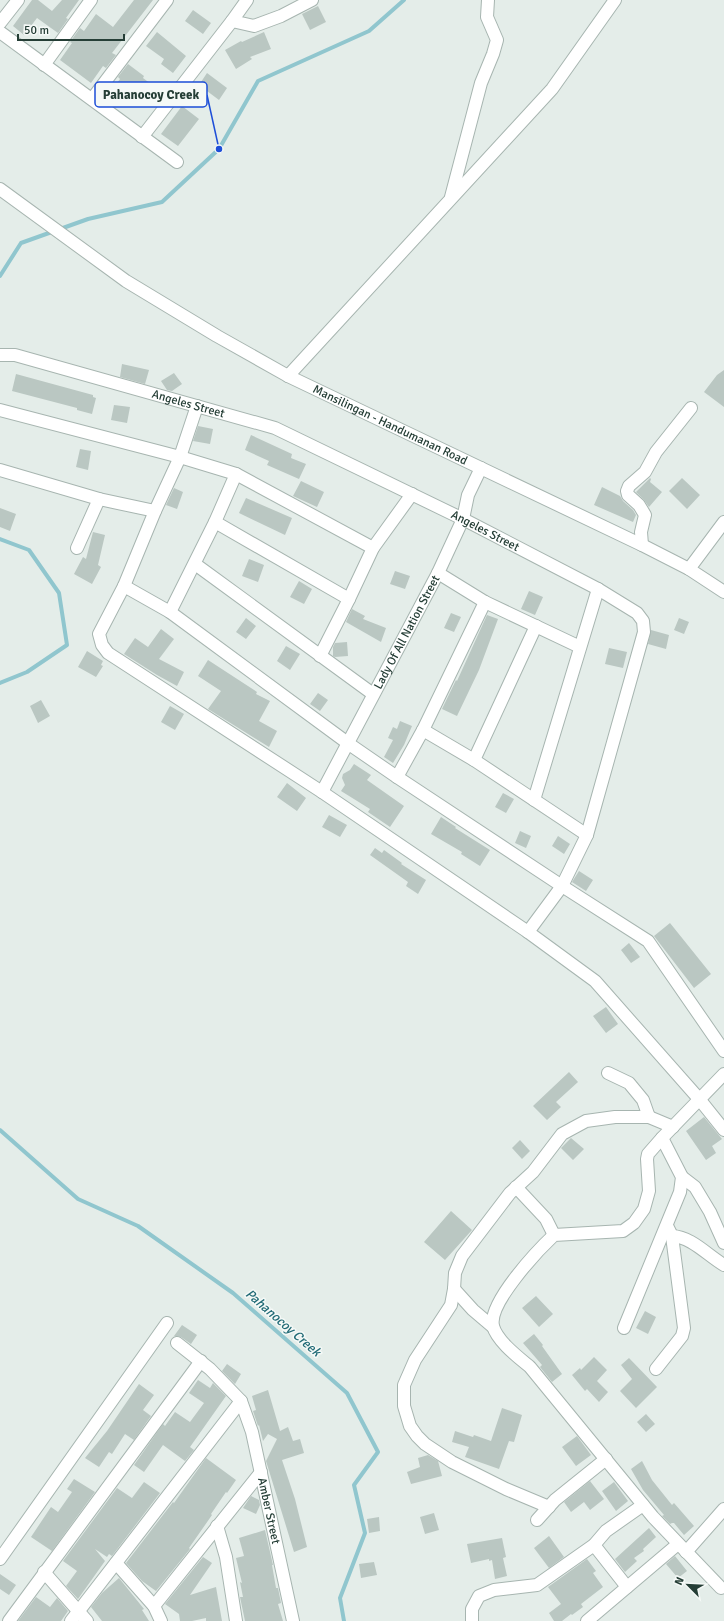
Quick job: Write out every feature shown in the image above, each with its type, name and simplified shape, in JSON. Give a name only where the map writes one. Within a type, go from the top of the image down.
[{"type":"street","points":[[0,23],[18,0]]},
{"type":"street","points":[[44,65],[91,0]]},
{"type":"street","points":[[92,99],[167,0]]},
{"type":"street","points":[[142,137],[247,0]]},
{"type":"street","points":[[232,21],[254,26],[281,16],[312,0]]},
{"type":"street","points":[[451,198],[481,84],[497,40],[487,17],[488,0]]},
{"type":"street","points":[[288,376],[552,89],[615,0]]},
{"type":"street","points":[[0,32],[177,162]]},
{"type":"street","name":"Mansilingan - Handumanan Road","points":[[0,189],[126,281],[217,336],[288,376],[642,545],[689,569],[724,592]]},
{"type":"street","name":"Angeles Street","points":[[0,355],[15,355],[275,428],[463,519],[598,589],[637,613],[643,621],[644,632],[588,836],[562,886],[528,932]]},
{"type":"street","points":[[197,406],[180,457],[124,586],[99,634],[102,645],[108,653],[322,792],[528,932],[595,981],[700,1100],[724,1130]]},
{"type":"street","points":[[642,545],[641,532],[645,515],[643,510],[628,495],[627,491],[629,486],[645,472],[656,452],[691,408]]},
{"type":"street","points":[[0,410],[180,457],[236,474],[373,548]]},
{"type":"street","name":"Lady Of All Nation Street","points":[[322,792],[349,744],[373,694],[438,573],[463,519],[468,495],[482,468]]},
{"type":"street","points":[[0,470],[99,499],[155,512]]},
{"type":"street","points":[[170,612],[195,564],[236,474]]},
{"type":"street","points":[[320,656],[373,548],[412,494]]},
{"type":"street","points":[[77,548],[99,499]]},
{"type":"street","points":[[215,522],[349,599]]},
{"type":"street","points":[[689,569],[724,522]]},
{"type":"street","points":[[195,564],[373,694]]},
{"type":"street","points":[[438,573],[485,602],[580,647]]},
{"type":"street","points":[[124,586],[170,612],[349,744],[397,777],[648,941],[724,1051]]},
{"type":"street","points":[[534,800],[598,589]]},
{"type":"street","points":[[397,777],[423,730],[485,602]]},
{"type":"street","points":[[474,760],[536,626]]},
{"type":"street","points":[[423,730],[474,760],[588,836]]},
{"type":"street","points":[[608,1073],[629,1083],[643,1100],[650,1117]]},
{"type":"street","points":[[493,1327],[493,1318],[500,1301],[522,1268],[554,1235],[617,1231],[623,1230],[634,1223],[644,1209],[649,1191],[646,1159],[648,1154],[724,1074]]},
{"type":"street","points":[[549,1507],[506,1489],[452,1462],[425,1444],[416,1436],[410,1426],[404,1406],[404,1385],[415,1360],[451,1305],[455,1273],[462,1256],[510,1193],[537,1167],[562,1134],[586,1121],[615,1117],[650,1117],[673,1127]]},
{"type":"street","points":[[662,1138],[682,1177],[695,1187],[710,1212],[724,1243]]},
{"type":"street","points":[[624,1328],[669,1231],[680,1192],[682,1177]]},
{"type":"street","points":[[516,1187],[546,1219],[554,1235]]},
{"type":"street","points":[[669,1231],[689,1240],[724,1265]]},
{"type":"street","points":[[656,1369],[682,1336],[684,1328],[669,1231]]},
{"type":"street","points":[[454,1289],[473,1310],[493,1327],[513,1354],[530,1366],[643,1505],[721,1588]]},
{"type":"street","points":[[0,1559],[167,1323]]},
{"type":"street","points":[[74,1616],[241,1401],[210,1368],[177,1343]]},
{"type":"street","points":[[9,1621],[201,1361]]},
{"type":"street","name":"Amber Street","points":[[241,1401],[252,1432],[293,1621]]},
{"type":"street","points":[[537,1520],[549,1507],[606,1459]]},
{"type":"street","points":[[154,1606],[261,1472]]},
{"type":"street","points":[[472,1621],[472,1609],[479,1596],[494,1590],[537,1585],[594,1545],[606,1531],[643,1505]]},
{"type":"street","points":[[591,1620],[627,1587],[682,1548],[724,1509]]},
{"type":"street","points":[[217,1526],[226,1557],[236,1621]]},
{"type":"street","points":[[594,1545],[627,1587]]},
{"type":"street","points":[[116,1563],[154,1606],[161,1621]]},
{"type":"street","points":[[44,1572],[74,1616],[87,1621]]},
{"type":"building","points":[[32,0],[38,0],[52,11],[62,0],[79,0],[66,18],[68,19],[58,33],[37,18],[24,35],[13,26]]},
{"type":"building","points":[[134,0],[153,0],[112,53],[116,55],[106,68],[103,66],[91,83],[60,60],[80,28],[84,31],[96,14],[113,27]]},
{"type":"building","points":[[318,6],[326,22],[310,30],[302,14]]},
{"type":"building","points":[[193,10],[211,23],[203,34],[185,21]]},
{"type":"building","points":[[157,32],[186,56],[173,73],[161,64],[164,59],[146,46]]},
{"type":"building","points":[[264,32],[271,49],[250,57],[252,59],[236,69],[225,50],[241,41],[242,42]]},
{"type":"building","points":[[128,64],[144,76],[143,78],[163,93],[156,104],[135,88],[133,88],[121,106],[107,96],[120,79],[118,77]]},
{"type":"building","points":[[207,73],[227,88],[219,100],[199,85]]},
{"type":"building","points":[[182,106],[199,119],[178,146],[161,134]]},
{"type":"building","points":[[122,364],[149,370],[145,384],[120,377]]},
{"type":"building","points":[[724,370],[724,407],[704,392],[717,375]]},
{"type":"building","points":[[174,373],[182,384],[172,391],[167,390],[161,381]]},
{"type":"building","points":[[16,374],[93,395],[93,397],[96,398],[92,414],[77,410],[77,408],[12,391]]},
{"type":"building","points":[[114,405],[130,407],[127,423],[111,420]]},
{"type":"building","points":[[198,426],[213,429],[210,444],[193,441]]},
{"type":"building","points":[[251,435],[292,454],[291,458],[306,464],[299,479],[267,465],[269,461],[245,450]]},
{"type":"building","points":[[80,449],[91,451],[88,470],[76,467]]},
{"type":"building","points":[[650,478],[650,482],[662,492],[649,507],[636,492]]},
{"type":"building","points":[[682,478],[700,495],[687,509],[669,491]]},
{"type":"building","points":[[301,481],[324,492],[317,507],[293,496]]},
{"type":"building","points":[[602,487],[620,496],[623,501],[633,510],[636,515],[633,522],[594,505]]},
{"type":"building","points":[[174,488],[183,492],[177,509],[166,505]]},
{"type":"building","points":[[246,498],[292,518],[285,535],[239,513]]},
{"type":"building","points":[[0,508],[16,514],[10,531],[0,527]]},
{"type":"building","points":[[93,532],[105,535],[98,565],[101,567],[92,584],[74,574],[83,557],[86,559]]},
{"type":"building","points":[[249,559],[264,565],[258,582],[242,576]]},
{"type":"building","points":[[395,571],[410,576],[405,589],[390,584]]},
{"type":"building","points":[[299,581],[312,589],[304,604],[290,597]]},
{"type":"building","points":[[529,591],[543,597],[535,615],[521,609]]},
{"type":"building","points":[[352,609],[365,616],[363,619],[386,628],[381,642],[346,622]]},
{"type":"building","points":[[451,613],[461,617],[454,632],[444,628]]},
{"type":"building","points":[[487,615],[498,619],[479,670],[457,716],[442,709],[456,680],[457,681]]},
{"type":"building","points":[[246,618],[256,626],[246,639],[236,632]]},
{"type":"building","points":[[679,618],[689,622],[684,634],[674,630]]},
{"type":"building","points":[[161,629],[174,639],[159,659],[184,672],[177,686],[124,654],[135,638],[148,647]]},
{"type":"building","points":[[651,630],[669,635],[666,649],[648,644]]},
{"type":"building","points":[[347,642],[348,656],[333,656],[333,647],[335,643]]},
{"type":"building","points":[[286,646],[300,654],[290,670],[277,661]]},
{"type":"building","points":[[609,648],[627,652],[623,668],[605,664]]},
{"type":"building","points":[[87,651],[103,661],[101,665],[103,666],[96,677],[78,667]]},
{"type":"building","points":[[208,660],[257,692],[256,694],[270,701],[259,721],[277,731],[269,747],[208,709],[221,691],[198,676]]},
{"type":"building","points":[[318,693],[328,700],[320,711],[310,704]]},
{"type":"building","points":[[41,700],[50,716],[38,723],[30,706]]},
{"type":"building","points":[[170,706],[184,714],[175,730],[161,722]]},
{"type":"building","points":[[400,721],[412,726],[404,745],[393,763],[384,757],[393,740],[388,738],[393,727],[397,729]]},
{"type":"building","points":[[354,764],[371,775],[367,780],[404,806],[390,827],[368,812],[370,809],[341,791],[345,785],[342,778],[343,774],[350,770]]},
{"type":"building","points":[[287,783],[306,798],[297,811],[277,797]]},
{"type":"building","points":[[503,793],[514,799],[506,813],[495,807]]},
{"type":"building","points":[[329,815],[347,825],[340,837],[322,827]]},
{"type":"building","points":[[441,817],[456,827],[455,828],[490,850],[480,866],[461,854],[462,852],[431,834]]},
{"type":"building","points":[[520,831],[531,836],[526,848],[515,843]]},
{"type":"building","points":[[558,836],[570,844],[564,854],[552,846]]},
{"type":"building","points":[[375,848],[382,853],[384,850],[402,863],[401,864],[426,880],[418,894],[406,886],[408,882],[370,855]]},
{"type":"building","points":[[579,871],[593,880],[586,891],[572,882]]},
{"type":"building","points":[[670,923],[711,974],[694,988],[654,936]]},
{"type":"building","points":[[629,943],[640,957],[631,963],[621,950]]},
{"type":"building","points":[[606,1007],[618,1024],[606,1033],[593,1016]]},
{"type":"building","points":[[569,1072],[578,1082],[556,1102],[561,1107],[547,1120],[533,1106]]},
{"type":"building","points":[[704,1117],[722,1139],[712,1146],[716,1153],[706,1160],[686,1131]]},
{"type":"building","points":[[571,1138],[584,1149],[573,1160],[561,1148]]},
{"type":"building","points":[[520,1140],[530,1151],[522,1159],[512,1148]]},
{"type":"building","points":[[451,1211],[472,1230],[445,1260],[424,1242]]},
{"type":"building","points":[[536,1296],[553,1314],[539,1327],[522,1308]]},
{"type":"building","points":[[645,1311],[656,1317],[648,1334],[636,1328]]},
{"type":"building","points":[[182,1325],[197,1335],[191,1344],[181,1337],[174,1336]]},
{"type":"building","points":[[534,1334],[562,1374],[552,1382],[540,1367],[542,1365],[523,1343]]},
{"type":"building","points":[[594,1357],[607,1370],[597,1381],[608,1392],[599,1402],[587,1389],[585,1391],[572,1375],[580,1368],[581,1370]]},
{"type":"building","points":[[629,1358],[657,1387],[636,1408],[620,1391],[632,1379],[621,1365]]},
{"type":"building","points":[[227,1364],[241,1374],[235,1384],[222,1371]]},
{"type":"building","points":[[198,1380],[210,1388],[213,1383],[226,1396],[190,1447],[194,1450],[185,1461],[163,1445],[144,1472],[134,1465],[163,1424],[165,1426],[175,1412],[190,1422],[204,1403],[189,1393]]},
{"type":"building","points":[[139,1384],[154,1395],[143,1410],[151,1416],[134,1440],[125,1434],[112,1454],[109,1452],[99,1467],[85,1458],[107,1431]]},
{"type":"building","points":[[268,1390],[280,1431],[288,1427],[293,1441],[300,1439],[304,1453],[282,1460],[295,1499],[307,1547],[294,1552],[266,1461],[277,1439],[268,1434],[263,1441],[259,1425],[258,1426],[253,1411],[256,1410],[252,1396]]},
{"type":"building","points":[[502,1408],[522,1415],[514,1442],[509,1441],[499,1469],[465,1457],[469,1447],[452,1442],[455,1431],[473,1437],[474,1435],[491,1441]]},
{"type":"building","points":[[646,1414],[655,1424],[646,1432],[637,1422]]},
{"type":"building","points":[[577,1436],[591,1455],[576,1466],[562,1447]]},
{"type":"building","points":[[428,1455],[438,1461],[442,1476],[411,1484],[407,1472],[420,1467],[418,1458]]},
{"type":"building","points":[[206,1458],[236,1480],[211,1514],[212,1515],[189,1548],[190,1549],[156,1591],[142,1581],[126,1563],[173,1502],[174,1503]]},
{"type":"building","points":[[642,1461],[652,1480],[672,1505],[674,1503],[694,1526],[684,1535],[674,1523],[670,1524],[662,1516],[664,1515],[643,1490],[631,1469]]},
{"type":"building","points":[[74,1479],[95,1492],[52,1551],[31,1537],[51,1507],[58,1512],[72,1492],[67,1489]]},
{"type":"building","points":[[590,1481],[604,1499],[590,1510],[584,1502],[571,1512],[564,1502]]},
{"type":"building","points":[[144,1482],[160,1493],[112,1556],[109,1554],[107,1557],[95,1549],[105,1561],[78,1599],[66,1586],[77,1571],[63,1561],[117,1488],[132,1498]]},
{"type":"building","points":[[614,1482],[628,1501],[616,1511],[602,1491]]},
{"type":"building","points":[[251,1496],[259,1500],[260,1505],[256,1514],[243,1508]]},
{"type":"building","points":[[434,1513],[439,1530],[425,1534],[420,1517]]},
{"type":"building","points":[[379,1517],[380,1531],[369,1533],[367,1519]]},
{"type":"building","points":[[649,1528],[656,1537],[643,1549],[644,1551],[634,1558],[637,1561],[625,1572],[615,1559]]},
{"type":"building","points":[[265,1530],[273,1565],[276,1588],[278,1588],[281,1603],[278,1604],[283,1621],[245,1621],[240,1597],[243,1597],[240,1582],[242,1583],[236,1558],[244,1556],[239,1538]]},
{"type":"building","points":[[549,1536],[564,1557],[549,1568],[534,1548]]},
{"type":"building","points":[[502,1538],[506,1557],[503,1558],[507,1576],[495,1579],[492,1560],[489,1561],[489,1559],[471,1563],[467,1544]]},
{"type":"building","points":[[675,1556],[687,1571],[678,1578],[666,1564]]},
{"type":"building","points":[[203,1557],[212,1563],[190,1595],[216,1587],[222,1621],[206,1621],[206,1618],[192,1621],[180,1621],[179,1614],[165,1604]]},
{"type":"building","points":[[587,1559],[596,1571],[593,1573],[603,1587],[581,1604],[583,1607],[572,1615],[571,1614],[562,1621],[554,1621],[549,1613],[561,1604],[548,1587]]},
{"type":"building","points":[[374,1562],[377,1575],[361,1578],[359,1564]]},
{"type":"building","points":[[0,1574],[16,1585],[9,1595],[0,1589]]},
{"type":"building","points":[[119,1578],[144,1609],[142,1610],[149,1621],[102,1621],[91,1607],[102,1593]]},
{"type":"building","points":[[36,1597],[50,1607],[57,1598],[68,1611],[61,1621],[18,1621]]},
{"type":"waterway","name":"Pahanocoy Creek","points":[[0,276],[21,243],[88,219],[162,202],[219,149],[258,81],[369,31],[404,0]]},
{"type":"waterway","name":"Pahanocoy Creek","points":[[0,539],[29,550],[59,593],[67,645],[27,672],[0,683]]},
{"type":"waterway","name":"Pahanocoy Creek","points":[[0,1130],[78,1199],[138,1226],[233,1293],[347,1393],[378,1452],[354,1485],[365,1533],[340,1598],[344,1621]]},
{"type":"place","name":"Pahanocoy Creek","points":[[219,149]]}]
